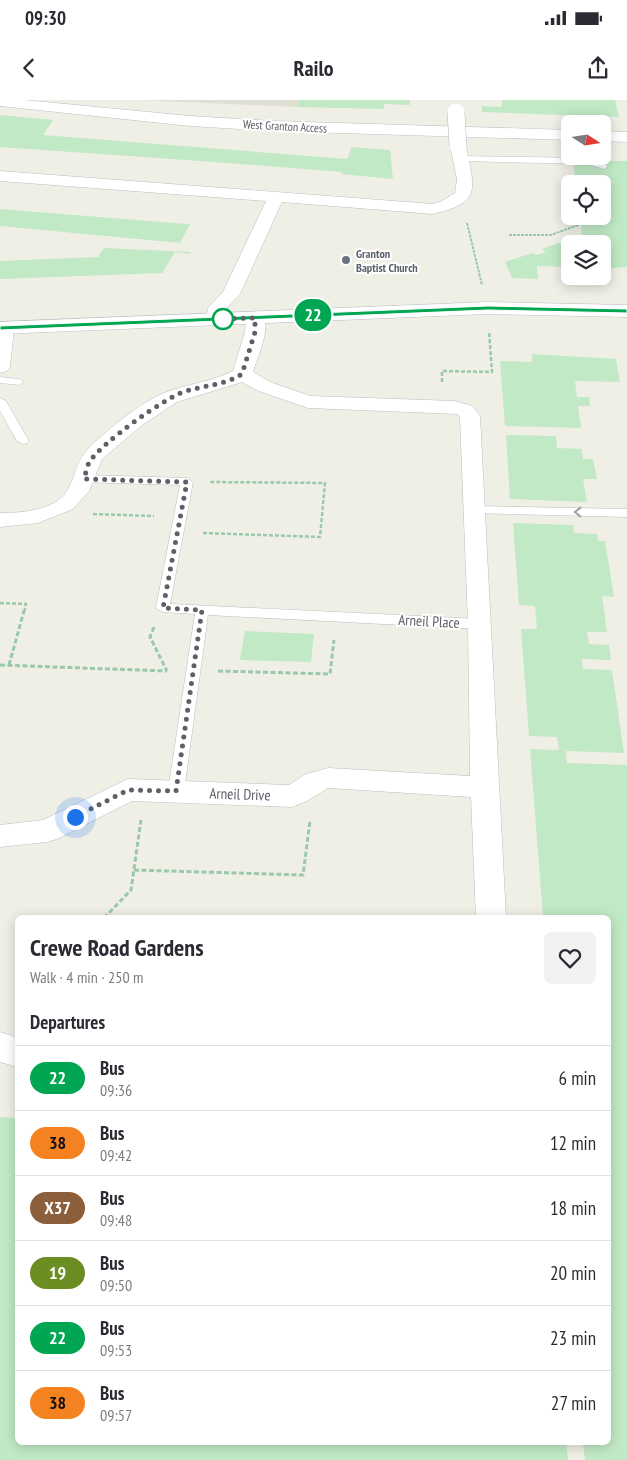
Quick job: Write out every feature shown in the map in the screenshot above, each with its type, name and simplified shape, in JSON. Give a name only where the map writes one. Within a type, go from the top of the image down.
[{"type":"street","name":"West Granton Access","points":[[0,102],[190,121],[274,126],[561,135]]},
{"type":"street","points":[[0,176],[418,210],[433,209],[456,202],[464,196],[466,189],[459,152],[457,106]]},
{"type":"street","points":[[611,136],[627,137]]},
{"type":"street","points":[[216,319],[217,308],[231,294],[276,198]]},
{"type":"street","points":[[0,367],[3,332],[255,318],[486,300],[627,311]]},
{"type":"street","points":[[0,520],[36,517],[72,500],[84,479],[89,462],[98,451],[160,403],[184,392],[232,381],[242,374],[255,332],[255,318]]},
{"type":"street","name":"Arneil Place","points":[[242,374],[263,386],[308,402],[455,406],[465,410],[470,416],[473,510],[480,624]]},
{"type":"street","points":[[480,624],[484,787],[491,915]]},
{"type":"street","name":"Arneil Drive","points":[[0,836],[47,831],[128,790],[292,796],[300,793],[314,780],[328,778],[484,787]]},
{"type":"street","points":[[0,1047],[15,1052]]},
{"type":"lane","points":[[459,152],[589,161],[604,166]]},
{"type":"lane","points":[[0,380],[19,382]]},
{"type":"lane","points":[[0,401],[23,441]]},
{"type":"lane","points":[[84,479],[187,482]]},
{"type":"lane","name":"Arneil Place","points":[[187,482],[163,608],[480,624]]},
{"type":"lane","points":[[473,510],[627,513]]},
{"type":"lane","points":[[176,791],[202,610]]},
{"type":"path","points":[[442,406],[442,371],[492,372],[486,300],[464,211],[456,202]]},
{"type":"path","points":[[509,235],[551,235],[578,225]]},
{"type":"path","points":[[177,533],[320,537],[324,483],[187,482]]},
{"type":"path","points":[[56,509],[70,513],[180,517]]},
{"type":"path","points":[[0,603],[26,604],[8,665]]},
{"type":"path","points":[[0,665],[330,674],[337,617]]},
{"type":"path","points":[[134,870],[303,875],[311,808],[300,793]]},
{"type":"shaded area","points":[[139,100],[299,100],[297,107]]},
{"type":"green space","points":[[299,100],[410,100],[410,105],[384,104],[384,109],[297,107]]},
{"type":"green space","points":[[502,100],[615,100],[619,117],[611,117],[611,115],[482,112],[482,106],[502,107]]},
{"type":"green space","points":[[0,115],[53,120],[43,135],[347,159],[352,147],[390,150],[393,179],[341,174],[342,172],[0,147]]},
{"type":"green space","points":[[611,161],[627,161],[627,267],[611,268],[611,235],[582,235],[581,225],[611,225],[611,175],[575,175],[573,165],[611,165]]},
{"type":"green space","points":[[0,209],[190,224],[180,243],[0,226]]},
{"type":"green space","points":[[561,242],[561,267],[537,266],[538,279],[512,278],[505,262],[532,253],[537,255],[546,252],[542,249]]},
{"type":"green space","points":[[104,248],[191,252],[190,254],[175,252],[162,273],[0,279],[0,261],[98,257]]},
{"type":"green space","points":[[532,354],[616,359],[620,382],[575,381],[577,397],[589,397],[590,406],[578,406],[581,428],[505,426],[500,361],[532,362]]},
{"type":"green space","points":[[506,435],[556,436],[557,448],[582,449],[583,459],[593,459],[597,479],[583,479],[587,502],[510,499]]},
{"type":"green space","points":[[513,523],[573,525],[574,533],[597,534],[598,541],[605,541],[614,597],[602,596],[607,632],[587,632],[589,644],[609,645],[611,660],[582,659],[583,669],[612,670],[624,753],[566,751],[567,763],[627,765],[627,1460],[585,1460],[583,1445],[611,1445],[611,915],[543,915],[530,749],[559,750],[557,737],[529,736],[521,629],[537,629],[535,606],[519,605]]},
{"type":"green space","points":[[245,631],[314,634],[311,662],[240,660]]},
{"type":"green space","points":[[0,1117],[15,1118],[15,1445],[566,1445],[568,1460],[0,1460]]},
{"type":"bus line","name":"22","points":[[0,328],[488,308],[627,311]]},
{"type":"place","name":"Granton Baptist Church","points":[[346,260]]},
{"type":"route","points":[[75,817],[128,790],[176,791],[202,610],[163,608],[187,482],[84,479],[89,462],[98,451],[160,403],[184,392],[232,381],[242,374],[255,332],[255,318],[216,319],[223,319]]}]
